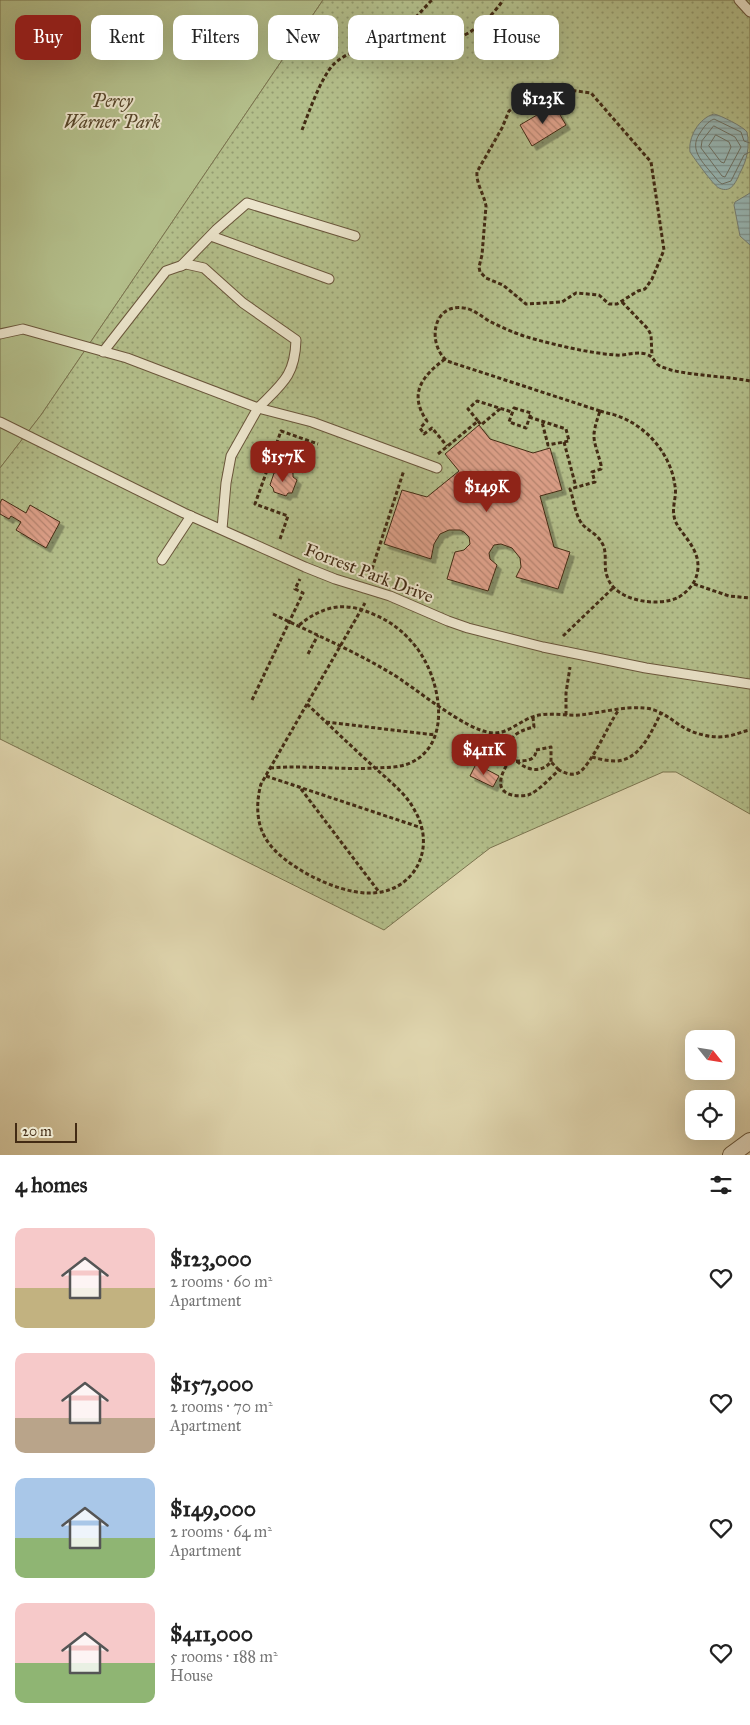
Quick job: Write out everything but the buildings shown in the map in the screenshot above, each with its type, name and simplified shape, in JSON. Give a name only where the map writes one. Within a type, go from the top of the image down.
[{"type":"street","points":[[731,1155],[750,1141]]},
{"type":"lane","points":[[739,0],[750,12]]},
{"type":"lane","points":[[180,266],[247,203],[355,236]]},
{"type":"lane","points":[[210,236],[329,279]]},
{"type":"lane","points":[[103,352],[166,271],[186,264],[204,268],[243,303],[296,340],[295,358],[286,380],[258,408],[232,456],[226,483],[222,528]]},
{"type":"lane","points":[[0,334],[23,330],[127,358],[258,408],[312,422],[437,468]]},
{"type":"lane","name":"Forrest Park Drive","points":[[0,422],[191,516],[222,528],[305,567],[468,628],[671,673],[750,684]]},
{"type":"lane","points":[[162,560],[191,516]]},
{"type":"path","points":[[417,15],[432,0]]},
{"type":"path","points":[[464,36],[471,32],[503,0]]},
{"type":"path","points":[[302,130],[320,87],[333,65],[348,55]]},
{"type":"path","points":[[562,89],[591,94],[650,162],[664,250],[652,279],[645,289],[638,291],[622,302],[612,305],[599,295],[576,293],[562,302],[526,304],[504,285],[486,278],[478,267],[482,255],[486,206],[476,179],[477,172],[502,128],[509,111],[540,90],[562,89]]},
{"type":"path","points":[[527,98],[537,114]]},
{"type":"path","points":[[622,302],[648,329],[651,335],[652,356],[658,365],[672,370],[750,381]]},
{"type":"path","points":[[600,411],[593,436],[601,469],[592,472],[595,482],[570,489],[580,519],[582,524],[602,543],[606,554],[606,575],[613,588],[641,601],[657,602],[674,599],[686,592],[694,584],[698,572],[697,560],[692,546],[674,517],[675,486],[667,458],[650,436],[637,426],[618,416],[445,359],[439,350],[435,328],[443,313],[449,310],[465,308],[507,329],[535,339],[615,356],[634,352],[652,356]]},
{"type":"path","points":[[445,359],[426,374],[419,387],[418,396],[424,416],[428,421],[420,428],[424,434],[432,428],[448,446]]},
{"type":"path","points":[[501,408],[481,425],[468,409],[477,401],[501,408],[512,412]]},
{"type":"path","points":[[514,408],[531,413],[529,417],[526,428],[509,422],[514,408]]},
{"type":"path","points":[[529,417],[566,429],[569,441],[548,445],[542,422]]},
{"type":"path","points":[[426,464],[478,421]]},
{"type":"path","points":[[280,539],[288,516],[254,504],[281,431],[318,444]]},
{"type":"path","points":[[564,442],[576,487]]},
{"type":"path","points":[[372,569],[408,457]]},
{"type":"path","points":[[252,700],[303,593],[295,589],[305,567]]},
{"type":"path","points":[[694,584],[724,595],[750,598]]},
{"type":"path","points":[[563,636],[613,588]]},
{"type":"path","points":[[307,704],[408,799],[415,809],[423,828],[425,840],[421,860],[417,869],[400,884],[379,892],[367,893],[322,881],[294,866],[271,846],[263,833],[257,810],[259,790],[270,768],[307,704],[341,646],[362,609],[370,590]]},
{"type":"path","points":[[270,768],[295,766],[354,769],[393,767],[408,764],[420,758],[430,746],[438,724],[438,706],[427,664],[416,646],[393,624],[362,609],[344,606],[326,609],[313,615],[298,626]]},
{"type":"path","points":[[273,614],[341,646],[390,672],[472,727],[494,733],[502,732],[533,717],[544,714],[566,715],[646,708],[661,713],[700,735],[727,737],[750,730]]},
{"type":"path","points":[[308,654],[318,635]]},
{"type":"path","points":[[566,715],[567,681],[574,653]]},
{"type":"path","points":[[516,761],[529,760],[534,756],[536,750],[551,748],[551,762],[559,770],[571,774],[576,773],[585,767],[592,757],[605,731],[619,710]]},
{"type":"path","points":[[592,757],[617,761],[633,756],[641,747],[661,713]]},
{"type":"path","points":[[533,717],[534,727],[520,731],[512,739],[509,745],[512,757],[525,768],[544,767],[551,762]]},
{"type":"path","points":[[326,722],[435,735]]},
{"type":"path","points":[[512,757],[500,779],[503,790],[507,794],[524,796],[530,794],[559,770]]},
{"type":"path","points":[[266,776],[423,828]]},
{"type":"path","points":[[300,788],[379,892]]},
{"type":"green space","name":"Percy Warner Park","points":[[0,0],[323,0],[313,15],[268,15],[268,60],[282,60],[41,415],[0,468]]},
{"type":"green space","points":[[323,0],[750,0],[750,814],[676,772],[663,772],[490,848],[384,930],[0,739],[0,468],[41,415],[282,60],[338,60],[338,15],[313,15]]},
{"type":"water","points":[[714,114],[732,122],[747,132],[748,148],[744,163],[735,183],[727,189],[716,186],[690,152],[691,140],[699,124]]},
{"type":"water","points":[[750,193],[750,245],[740,236],[734,205],[735,202]]}]
